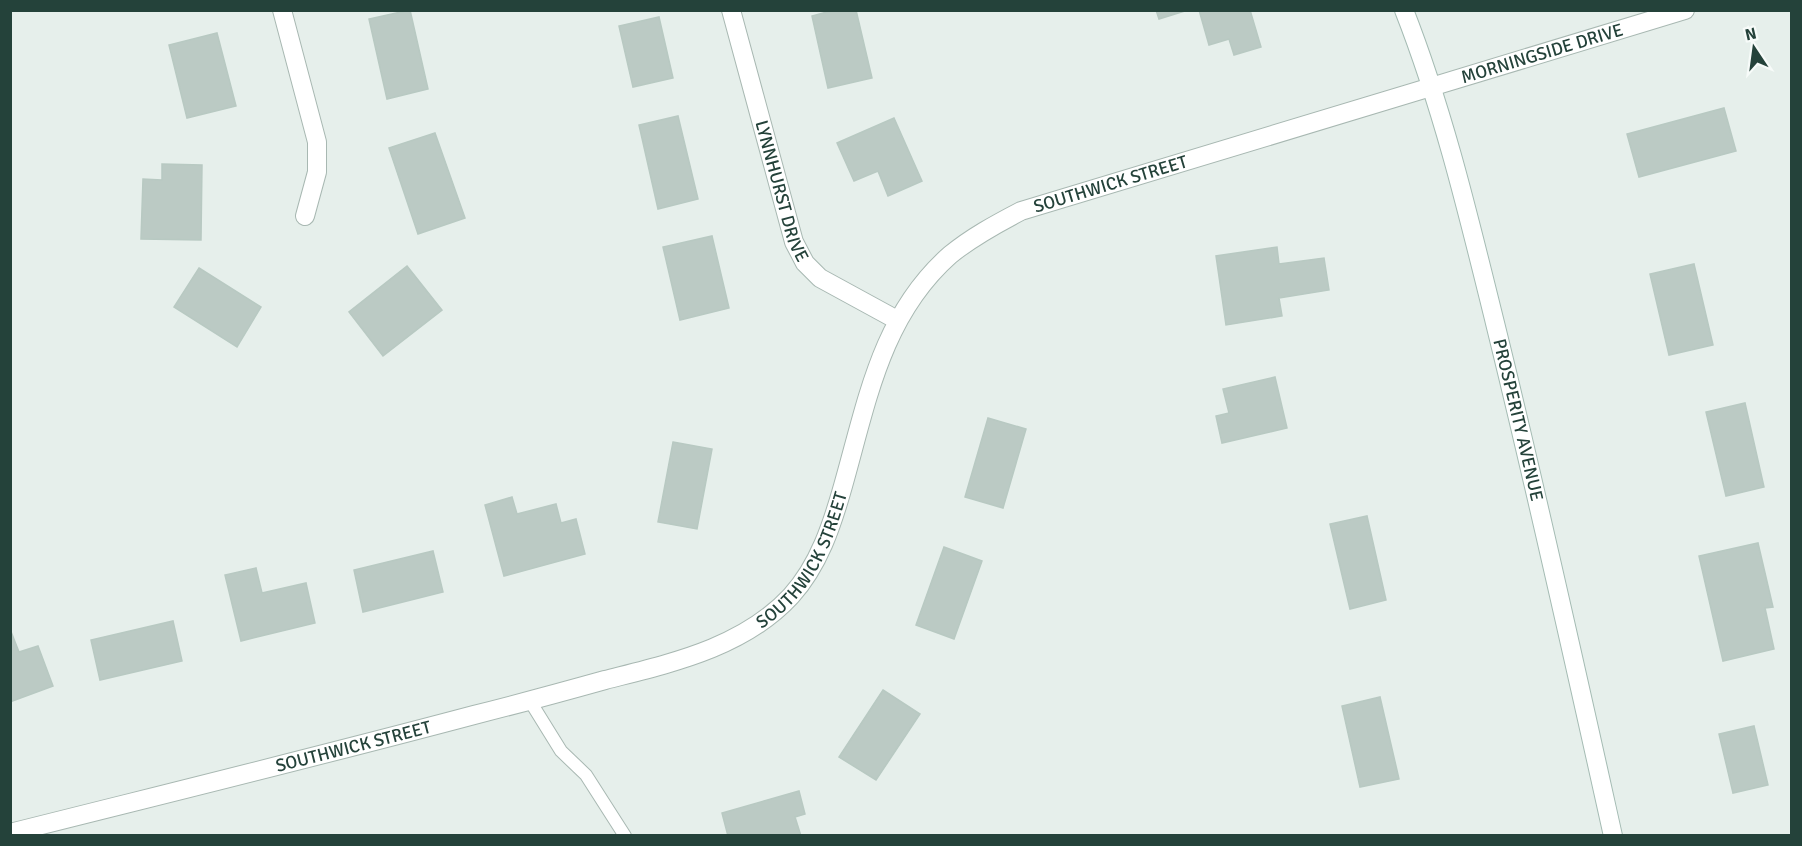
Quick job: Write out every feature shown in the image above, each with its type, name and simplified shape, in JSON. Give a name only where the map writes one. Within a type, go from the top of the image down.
[{"type":"street","points":[[282,10],[317,142],[317,172],[305,216]]},
{"type":"street","name":"LYNNHURST DRIVE","points":[[731,10],[794,243],[805,263],[820,278],[897,320]]},
{"type":"street","name":"PROSPERITY AVENUE","points":[[1404,10],[1454,158],[1529,461],[1614,836]]},
{"type":"street","name":"MORNINGSIDE DRIVE","points":[[1431,87],[1685,10]]},
{"type":"street","name":"SOUTHWICK STREET","points":[[10,833],[530,701],[697,655],[742,633],[767,618],[792,595],[813,566],[831,529],[881,356],[897,320],[919,288],[950,256],[984,231],[1021,211],[1431,87]]},
{"type":"lane","points":[[530,701],[561,751],[586,775],[625,836]]},
{"type":"building","points":[[410,10],[428,89],[387,99],[369,19]]},
{"type":"building","points":[[834,10],[856,10],[872,78],[828,88],[812,16]]},
{"type":"building","points":[[1156,10],[1188,10],[1159,19]]},
{"type":"building","points":[[1199,10],[1250,10],[1261,47],[1234,55],[1229,39],[1209,45]]},
{"type":"building","points":[[659,17],[673,78],[633,87],[619,26]]},
{"type":"building","points":[[217,33],[236,106],[187,118],[169,45]]},
{"type":"building","points":[[1724,108],[1736,151],[1639,177],[1627,134]]},
{"type":"building","points":[[678,116],[698,199],[658,209],[639,125]]},
{"type":"building","points":[[894,118],[922,181],[888,196],[878,171],[854,181],[837,143]]},
{"type":"building","points":[[435,133],[465,218],[418,234],[389,148]]},
{"type":"building","points":[[162,164],[202,165],[201,240],[141,239],[143,179],[162,180]]},
{"type":"building","points":[[712,236],[729,308],[680,320],[663,247]]},
{"type":"building","points":[[1277,247],[1279,264],[1324,258],[1329,290],[1279,298],[1282,316],[1226,325],[1216,256]]},
{"type":"building","points":[[1694,264],[1713,345],[1669,355],[1650,274]]},
{"type":"building","points":[[407,266],[442,310],[383,356],[349,312]]},
{"type":"building","points":[[199,268],[261,307],[237,347],[174,307]]},
{"type":"building","points":[[1275,377],[1287,428],[1222,443],[1216,416],[1229,413],[1223,389]]},
{"type":"building","points":[[1745,403],[1764,487],[1726,496],[1706,412]]},
{"type":"building","points":[[988,418],[1026,429],[1003,508],[965,497]]},
{"type":"building","points":[[673,442],[712,449],[697,529],[658,522]]},
{"type":"building","points":[[512,497],[517,514],[556,504],[561,523],[576,519],[585,554],[504,576],[485,505]]},
{"type":"building","points":[[1367,516],[1386,600],[1350,609],[1330,524]]},
{"type":"building","points":[[1758,543],[1773,607],[1765,608],[1774,649],[1723,661],[1699,556]]},
{"type":"building","points":[[944,547],[982,561],[954,639],[916,625]]},
{"type":"building","points":[[433,551],[443,592],[363,612],[354,570]]},
{"type":"building","points":[[256,568],[262,593],[306,583],[315,623],[241,641],[225,575]]},
{"type":"building","points":[[173,621],[182,661],[100,680],[91,640]]},
{"type":"building","points":[[10,629],[19,652],[38,646],[53,686],[10,702]]},
{"type":"building","points":[[883,690],[920,714],[876,780],[839,757]]},
{"type":"building","points":[[1380,697],[1399,779],[1360,787],[1342,706]]},
{"type":"building","points":[[1754,726],[1768,785],[1733,793],[1719,734]]},
{"type":"building","points":[[799,791],[805,814],[795,817],[801,836],[728,836],[722,813]]}]
